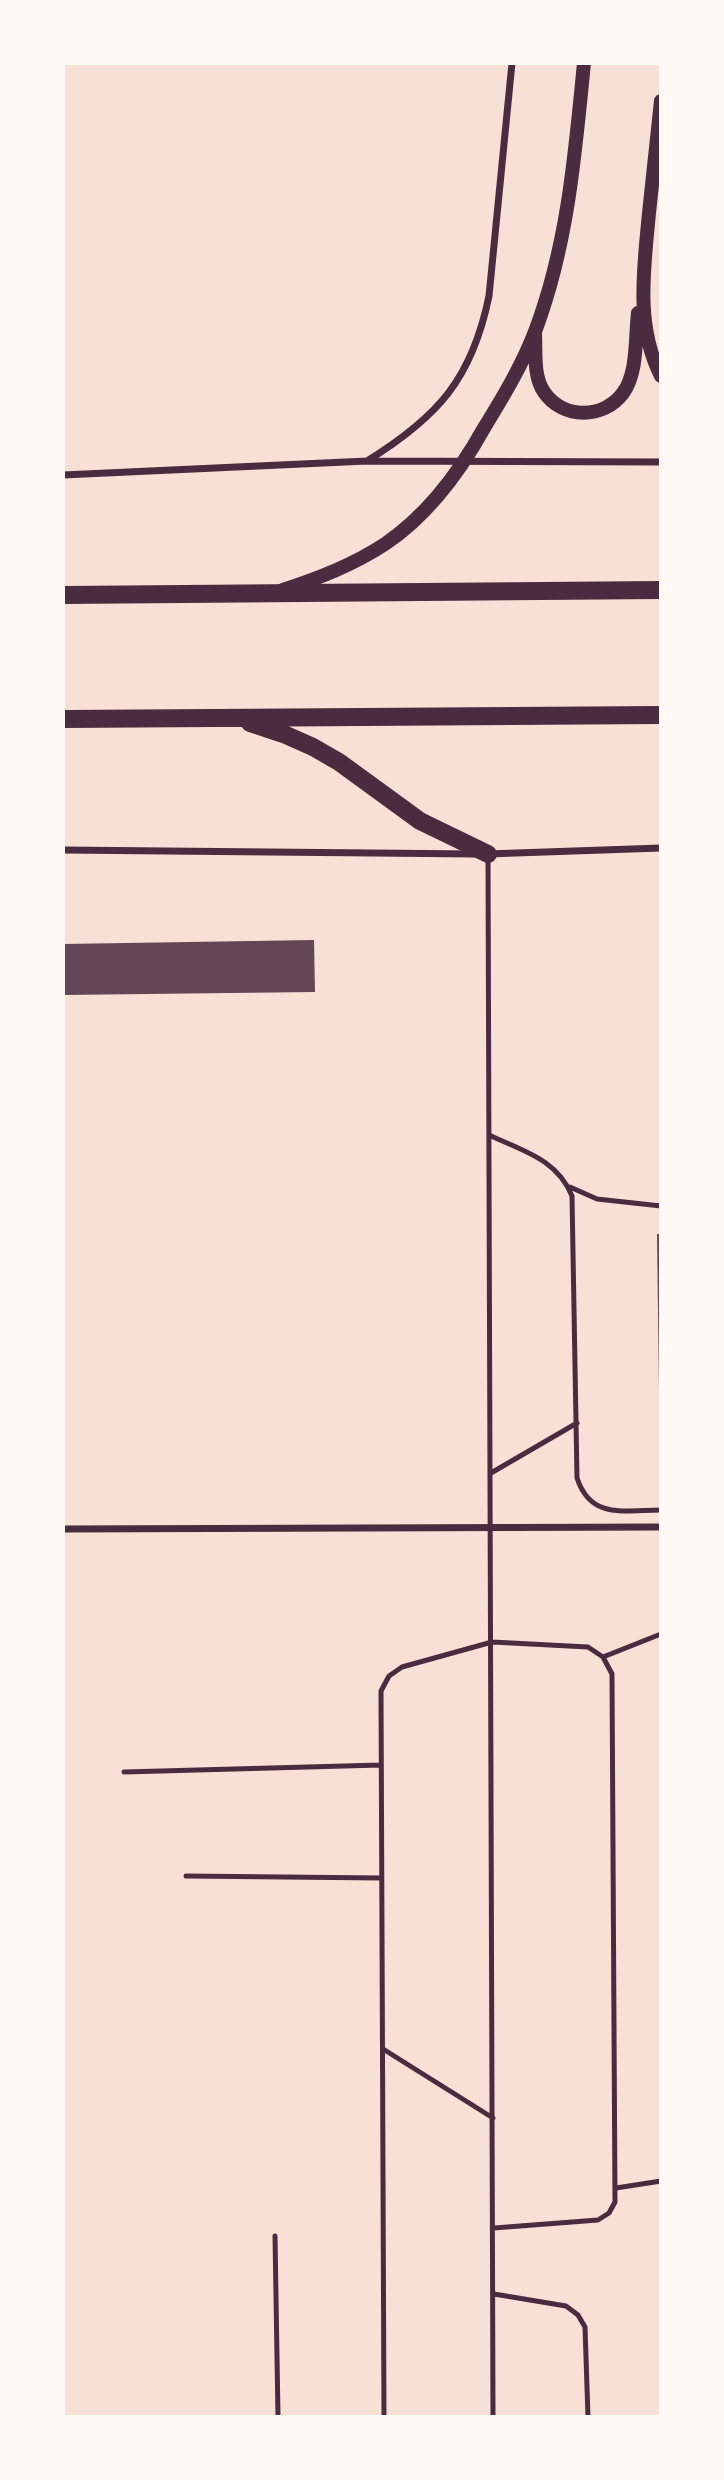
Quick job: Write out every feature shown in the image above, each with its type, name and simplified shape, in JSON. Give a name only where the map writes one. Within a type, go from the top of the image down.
[{"type":"main road","points":[[273,594],[352,564],[386,543],[417,519],[466,461],[535,332],[551,285],[572,188],[584,63]]},
{"type":"main road","points":[[535,332],[537,373],[544,392],[557,405],[574,413],[594,413],[611,405],[625,392],[632,374],[661,101]]},
{"type":"main road","points":[[642,286],[645,326],[652,358],[661,376]]},
{"type":"main road","points":[[63,594],[661,590]]},
{"type":"main road","points":[[63,719],[661,715]]},
{"type":"main road","points":[[230,717],[286,735],[313,747],[339,762],[420,821],[488,854]]},
{"type":"street","points":[[367,461],[412,431],[442,403],[473,353],[489,296],[512,63]]},
{"type":"street","points":[[63,475],[367,461],[661,462]]},
{"type":"street","points":[[63,850],[488,854],[661,848]]},
{"type":"street","points":[[63,1529],[661,1527]]},
{"type":"lane","points":[[488,854],[493,2417]]},
{"type":"lane","points":[[489,1135],[552,1166],[568,1186],[572,1196],[577,1478],[581,1491],[597,1507],[609,1510],[661,1510]]},
{"type":"lane","points":[[568,1186],[597,1199],[661,1206]]},
{"type":"lane","points":[[491,1473],[577,1423]]},
{"type":"lane","points":[[603,1657],[661,1634]]},
{"type":"lane","points":[[384,2417],[381,1690],[389,1676],[402,1667],[492,1642],[588,1647],[603,1657],[612,1674],[615,2202],[609,2213],[598,2220],[494,2228]]},
{"type":"lane","points":[[124,1772],[381,1765]]},
{"type":"lane","points":[[187,1876],[382,1878]]},
{"type":"lane","points":[[383,2049],[493,2118]]},
{"type":"lane","points":[[616,2188],[661,2181]]},
{"type":"lane","points":[[275,2236],[278,2417]]},
{"type":"lane","points":[[494,2294],[566,2306],[578,2315],[585,2327],[587,2342],[588,2417]]},
{"type":"building","points":[[314,940],[315,992],[63,995],[63,944]]},
{"type":"building","points":[[657,1234],[661,1234],[661,1391],[659,1391]]}]
